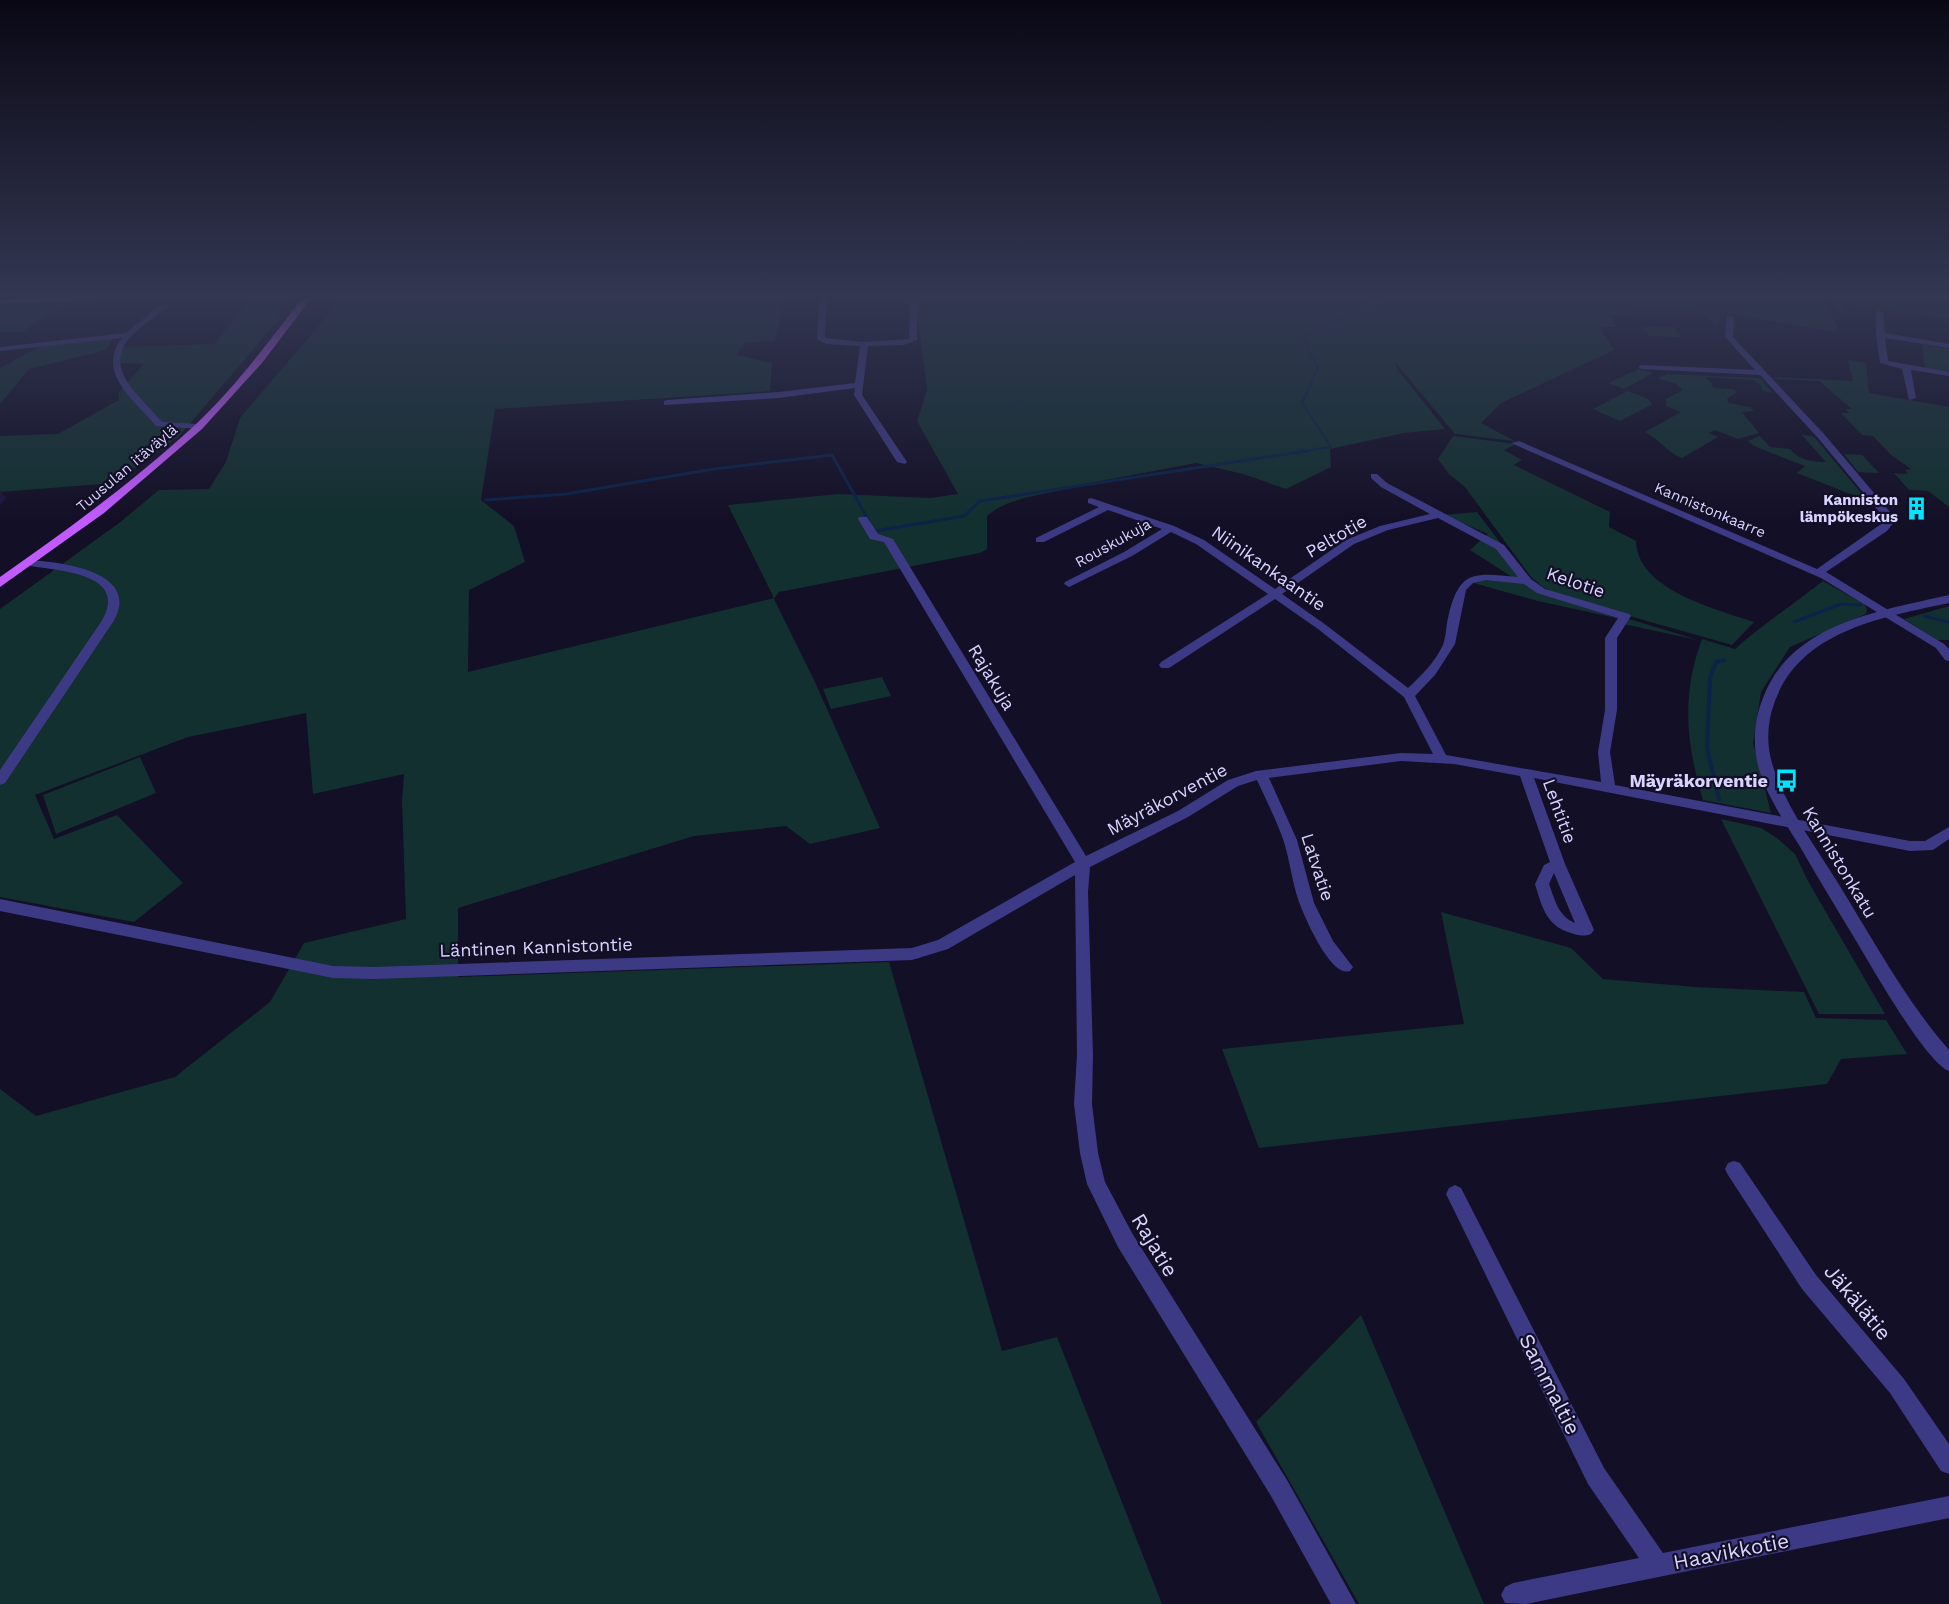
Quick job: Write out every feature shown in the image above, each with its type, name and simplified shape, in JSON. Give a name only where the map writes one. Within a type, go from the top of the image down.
[{"type":"main road","name":"Tuusulan itäväylä","points":[[0,583],[100,512],[198,427],[251,370]]},
{"type":"street","points":[[118,370],[120,377],[159,424],[198,427]]},
{"type":"street","points":[[861,370],[858,395],[861,402],[902,462]]},
{"type":"street","points":[[1699,370],[1761,373]]},
{"type":"street","points":[[1758,370],[1821,435],[1886,513],[1888,522],[1876,534],[1818,573]]},
{"type":"street","points":[[1907,370],[1912,398]]},
{"type":"street","points":[[1924,370],[1949,374]]},
{"type":"street","points":[[667,403],[779,395],[860,385]]},
{"type":"street","name":"Kannistonkaarre","points":[[1516,443],[1818,573],[1888,613]]},
{"type":"street","name":"Kelotie","points":[[1374,476],[1384,485],[1500,547],[1527,581],[1541,591],[1625,616],[1611,638],[1611,710],[1604,752],[1609,789]]},
{"type":"street","name":"Niinikankaantie","points":[[1091,501],[1170,528],[1200,542],[1322,627],[1409,695]]},
{"type":"street","points":[[1040,540],[1108,506]]},
{"type":"street","name":"Peltotie","points":[[1165,665],[1276,594],[1352,541],[1384,528],[1441,514]]},
{"type":"street","name":"Rajakuja","points":[[863,519],[874,537],[888,538],[1083,864]]},
{"type":"street","name":"Rouskukuja","points":[[1069,584],[1128,554],[1170,528]]},
{"type":"street","points":[[0,780],[100,632],[111,614],[114,602],[110,590],[91,573],[29,563]]},
{"type":"street","points":[[1442,759],[1409,695],[1431,672],[1449,644],[1461,589],[1469,581],[1486,578],[1527,581]]},
{"type":"street","name":"Kannistonkatu","points":[[1949,598],[1888,613],[1826,636],[1799,651],[1775,680],[1768,694],[1761,726],[1760,747],[1770,781],[1794,824],[1877,960],[1931,1042],[1949,1063]]},
{"type":"street","points":[[1888,613],[1944,645],[1949,657]]},
{"type":"street","name":"Mäyräkorventie","points":[[1060,877],[1183,814],[1233,783],[1260,774],[1401,758],[1442,759],[1525,772],[1910,846],[1928,846],[1949,832]]},
{"type":"street","name":"Lehtitie","points":[[1525,772],[1558,864]]},
{"type":"street","name":"Latvatie","points":[[1260,774],[1290,840],[1307,903],[1327,945],[1345,967]]},
{"type":"street","name":"Rajatie","points":[[1083,864],[1081,892],[1085,1054],[1083,1104],[1089,1153],[1096,1184],[1125,1240],[1279,1488],[1344,1604]]},
{"type":"street","name":"Läntinen Kannistontie","points":[[0,906],[333,972],[375,973],[912,954],[943,945],[1060,877]]},
{"type":"street","name":"Jäkälätie","points":[[1734,1169],[1809,1282],[1897,1386],[1949,1463]]},
{"type":"street","name":"Sammaltie","points":[[1455,1194],[1596,1476],[1658,1566]]},
{"type":"street","name":"Haavikkotie","points":[[1513,1595],[1949,1507]]},
{"type":"green space","points":[[0,370],[28,370],[0,404]]},
{"type":"green space","points":[[139,370],[236,370],[180,435],[115,483],[0,492],[0,436],[58,434],[119,400],[118,393]]},
{"type":"green space","points":[[281,370],[772,370],[770,391],[495,409],[481,500],[514,526],[525,562],[469,590],[468,672],[774,598],[728,505],[838,494],[930,498],[958,494],[917,421],[927,390],[924,370],[1398,370],[1445,429],[1404,433],[1330,449],[1331,467],[1286,489],[1243,474],[1196,463],[1021,499],[1008,503],[987,516],[987,549],[980,553],[779,592],[774,599],[815,682],[880,828],[810,844],[786,826],[694,836],[458,908],[458,977],[889,962],[1002,1351],[1057,1337],[1162,1604],[0,1604],[0,1089],[36,1116],[175,1077],[270,1002],[304,943],[406,919],[402,801],[404,774],[313,794],[306,713],[188,737],[35,795],[54,839],[117,815],[183,883],[134,922],[0,897],[0,609],[119,523],[159,490],[209,489],[226,462],[240,418]]},
{"type":"green space","points":[[1402,370],[1572,370],[1501,403],[1481,423],[1515,441],[1455,434]]},
{"type":"green space","points":[[1637,370],[1653,373],[1624,389],[1608,383]]},
{"type":"green space","points":[[1850,370],[1867,370],[1869,393],[1949,407],[1949,507],[1928,491],[1909,490],[1894,473],[1908,474],[1905,470],[1911,469],[1890,454],[1873,436],[1862,435],[1841,413],[1849,413],[1846,409],[1852,409],[1819,381],[1772,377],[1853,381]]},
{"type":"green space","points":[[1668,374],[1760,378],[1773,393],[1762,391],[1761,386],[1753,380],[1705,377],[1714,388],[1734,389],[1737,392],[1727,399],[1729,403],[1750,407],[1754,411],[1742,412],[1759,433],[1738,439],[1715,430],[1709,433],[1718,437],[1682,458],[1671,452],[1645,432],[1681,412],[1666,406],[1666,399],[1683,390],[1676,384],[1657,378]]},
{"type":"green space","points":[[1628,391],[1648,399],[1653,404],[1620,421],[1593,409]]},
{"type":"green space","points":[[1801,434],[1814,437],[1868,501],[1797,473],[1805,466],[1754,446],[1748,441],[1760,436],[1770,447],[1790,449],[1797,456],[1806,460],[1826,462]]},
{"type":"green space","points":[[1453,436],[1516,444],[1504,450],[1522,460],[1514,465],[1610,512],[1609,527],[1636,541],[1640,558],[1650,572],[1664,585],[1700,604],[1754,622],[1732,645],[1562,597],[1543,587],[1531,577],[1465,487],[1449,474],[1438,459]]},
{"type":"green space","points":[[1844,454],[1862,455],[1879,473],[1858,472]]},
{"type":"green space","points":[[1477,512],[1524,574],[1521,576],[1557,597],[1698,640],[1623,624],[1625,620],[1538,601],[1470,582],[1487,578],[1512,577],[1470,550],[1488,534],[1444,515]]},
{"type":"green space","points":[[1823,581],[1864,604],[1867,609],[1866,614],[1790,647],[1761,692],[1753,743],[1771,813],[1703,800],[1693,759],[1688,720],[1691,680],[1702,639],[1735,649]]},
{"type":"green space","points":[[1949,606],[1949,640],[1937,640],[1904,619]]},
{"type":"green space","points":[[882,677],[891,696],[831,709],[823,689]]},
{"type":"green space","points":[[140,757],[156,793],[56,834],[43,795]]},
{"type":"green space","points":[[1721,819],[1761,828],[1795,854],[1808,881],[1885,1014],[1819,1014]]},
{"type":"green space","points":[[1441,912],[1571,948],[1603,979],[1695,987],[1804,992],[1816,1018],[1886,1020],[1907,1054],[1841,1059],[1827,1084],[1259,1148],[1222,1049],[1464,1024]]},
{"type":"green space","points":[[1361,1315],[1484,1604],[1359,1604],[1256,1422]]},
{"type":"waterway","points":[[1298,452],[1331,447],[1302,403],[1317,370]]},
{"type":"waterway","points":[[873,528],[875,531],[964,516],[980,501],[1307,451]]},
{"type":"waterway","points":[[486,500],[566,494],[714,469],[832,455],[869,521]]},
{"type":"waterway","points":[[1794,622],[1841,604],[1861,605]]},
{"type":"waterway","points":[[1924,616],[1949,622]]},
{"type":"waterway","points":[[1719,799],[1707,748],[1710,678],[1716,662],[1724,660]]},
{"type":"place","name":"Kanniston lämpökeskus","points":[[1916,509]]},
{"type":"place","name":"Mäyräkorventie","points":[[1786,780]]}]
